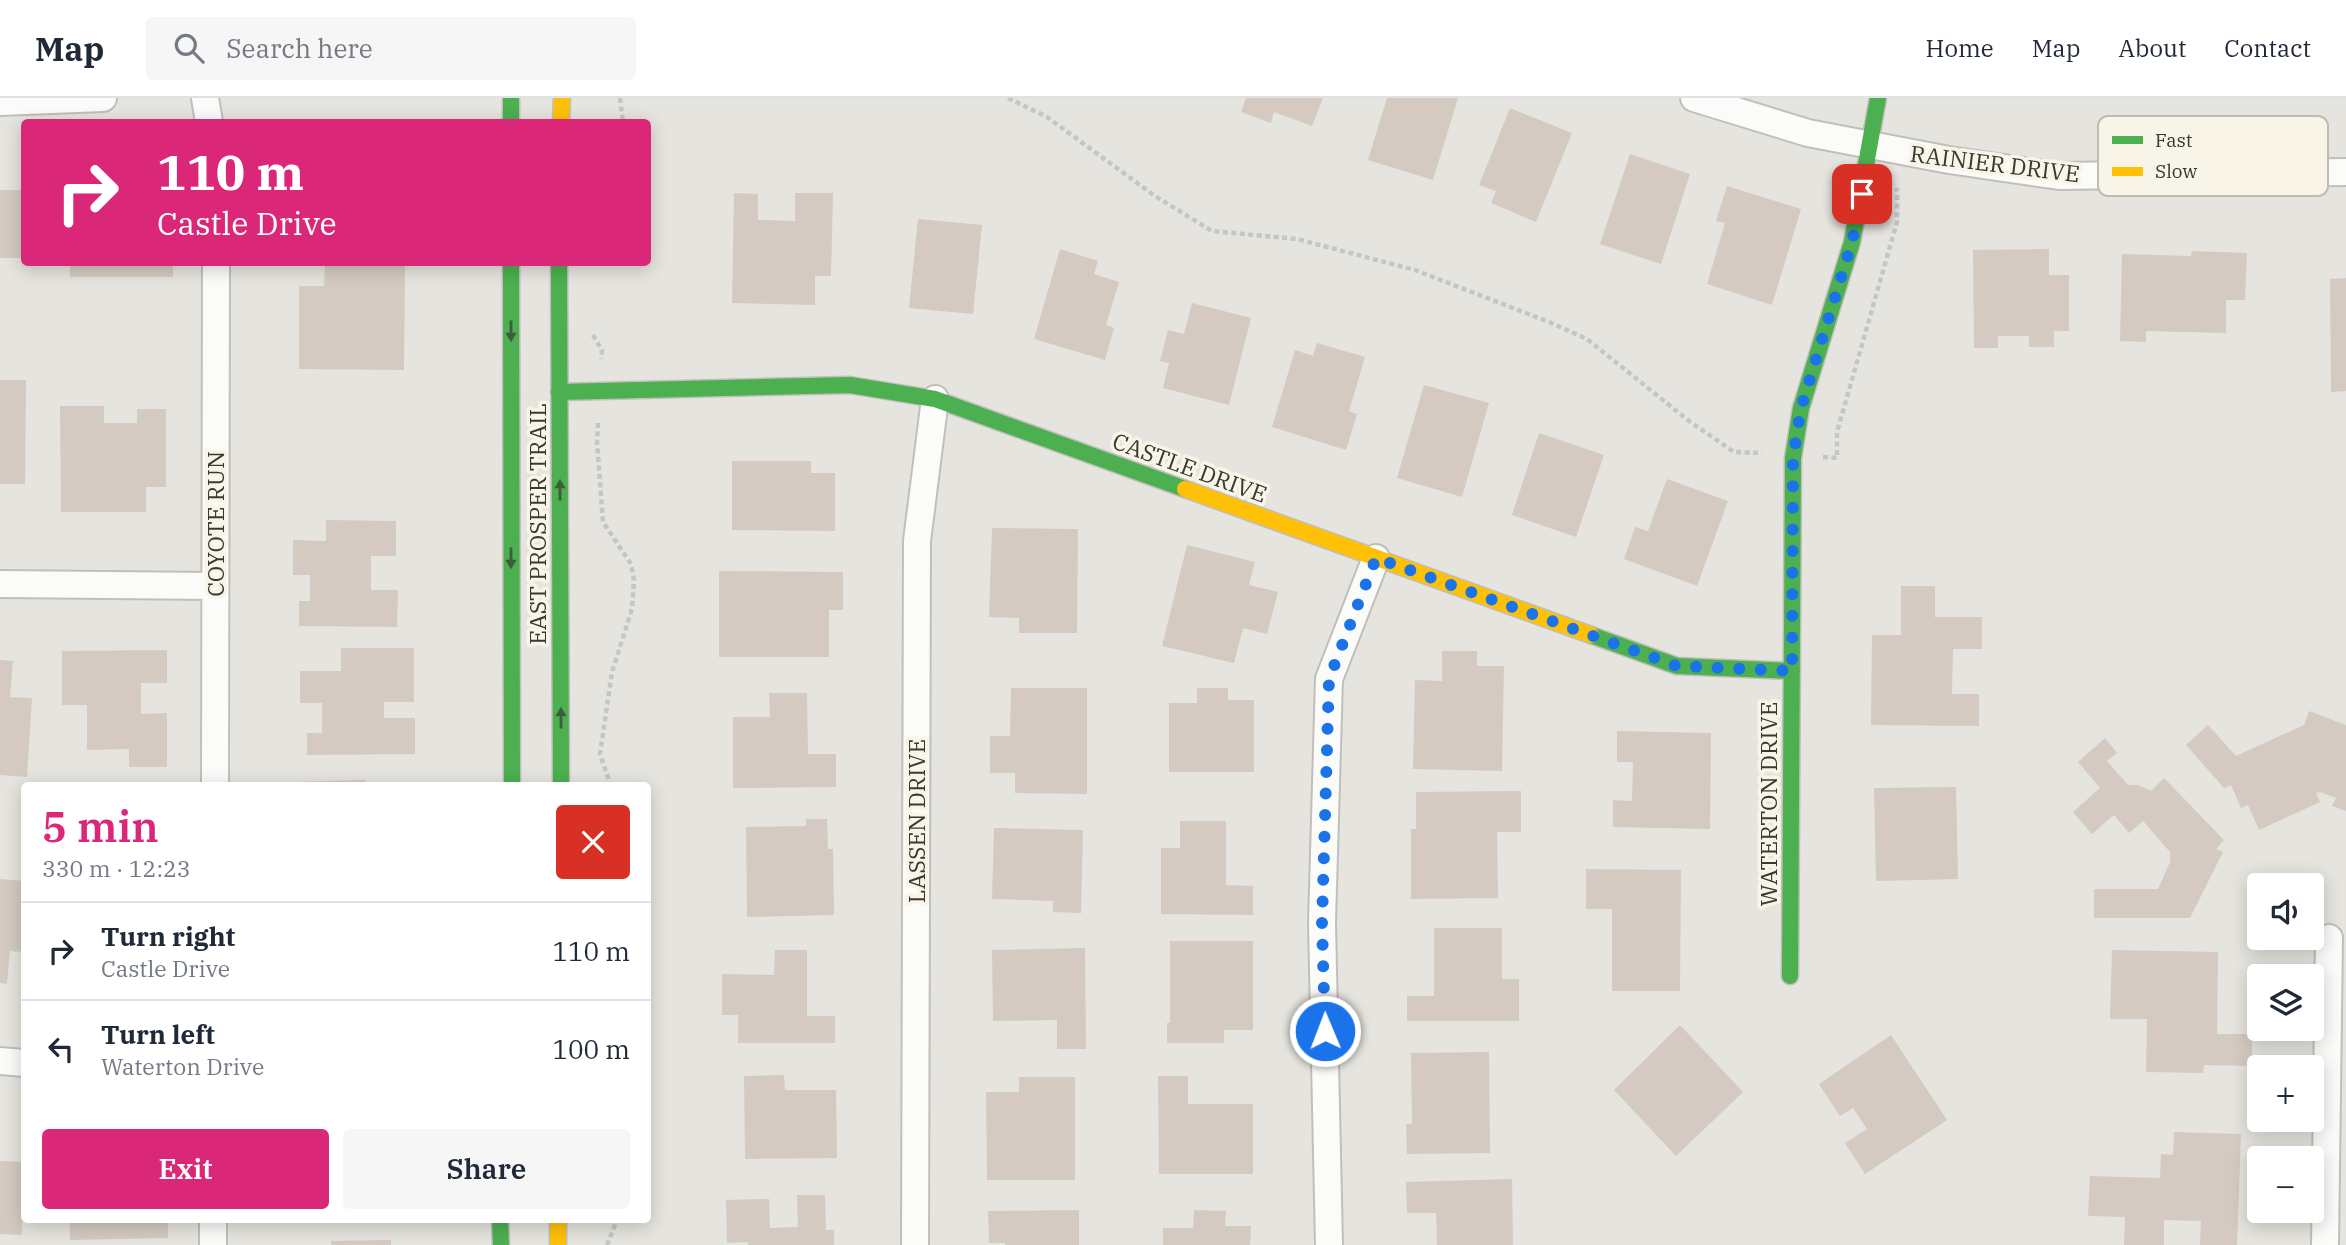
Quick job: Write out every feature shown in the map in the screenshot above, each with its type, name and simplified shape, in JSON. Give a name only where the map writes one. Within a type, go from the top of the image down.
[{"type":"street","points":[[0,102],[103,98]]},
{"type":"street","points":[[205,98],[208,119]]},
{"type":"street","points":[[511,98],[511,119]]},
{"type":"street","points":[[561,119],[562,98]]},
{"type":"street","name":"RAINIER DRIVE","points":[[1694,98],[1808,133],[1903,152],[2059,176],[2098,175]]},
{"type":"street","name":"WATERTON DRIVE","points":[[1790,976],[1791,505],[1794,455],[1801,408],[1852,242],[1878,98]]},
{"type":"street","name":"RAINIER DRIVE","points":[[2328,172],[2346,172]]},
{"type":"street","name":"COYOTE RUN","points":[[215,782],[216,266]]},
{"type":"street","name":"EAST PROSPER TRAIL","points":[[511,266],[512,782]]},
{"type":"street","name":"EAST PROSPER TRAIL","points":[[559,266],[561,782]]},
{"type":"street","name":"CASTLE DRIVE","points":[[559,392],[850,385],[935,399],[1677,666],[1792,671]]},
{"type":"street","name":"LASSEN DRIVE","points":[[915,1245],[917,541],[935,399]]},
{"type":"street","points":[[1329,1245],[1322,923],[1329,679],[1376,558]]},
{"type":"street","points":[[0,584],[215,586]]},
{"type":"street","points":[[2325,1245],[2329,938]]},
{"type":"street","points":[[0,1061],[21,1063]]},
{"type":"street","points":[[213,1223],[213,1245]]},
{"type":"street","points":[[500,1223],[501,1245]]},
{"type":"street","points":[[558,1223],[558,1245]]},
{"type":"path","points":[[620,98],[623,119]]},
{"type":"path","points":[[1008,98],[1047,117],[1154,196],[1212,231],[1297,239],[1427,274],[1587,339],[1689,421],[1734,452],[1837,458],[1837,432],[1897,222],[1898,182],[1903,152]]},
{"type":"path","points":[[590,329],[602,351],[597,442],[603,522],[631,564],[634,580],[632,609],[612,672],[600,754],[610,782]]},
{"type":"path","points":[[607,1245],[616,1223]]},
{"type":"building","points":[[1246,98],[1323,98],[1312,126],[1274,112],[1271,123],[1241,112]]},
{"type":"building","points":[[1387,98],[1458,98],[1433,180],[1368,160]]},
{"type":"building","points":[[1510,108],[1572,133],[1536,222],[1491,203],[1496,191],[1479,185]]},
{"type":"building","points":[[1630,154],[1690,174],[1661,264],[1600,244]]},
{"type":"building","points":[[1727,186],[1801,209],[1772,305],[1707,284],[1725,223],[1716,221]]},
{"type":"building","points":[[0,190],[21,190],[21,258],[0,258]]},
{"type":"building","points":[[734,193],[758,194],[758,220],[795,221],[795,193],[833,193],[831,276],[815,276],[815,305],[732,303]]},
{"type":"building","points":[[918,219],[982,225],[973,314],[909,308]]},
{"type":"building","points":[[1060,249],[1098,261],[1094,274],[1119,282],[1106,325],[1114,328],[1105,360],[1034,339]]},
{"type":"building","points":[[2049,249],[2049,275],[2069,275],[2069,331],[2054,331],[2054,347],[2029,347],[2029,336],[1998,336],[1998,348],[1974,348],[1973,250]]},
{"type":"building","points":[[2192,251],[2247,253],[2245,300],[2226,300],[2226,333],[2146,331],[2146,342],[2120,341],[2122,254],[2191,256]]},
{"type":"building","points":[[70,266],[173,266],[173,277],[70,277]]},
{"type":"building","points":[[325,266],[405,266],[404,370],[299,369],[299,286],[324,286]]},
{"type":"building","points":[[2346,278],[2346,391],[2331,392],[2330,279]]},
{"type":"building","points":[[1192,303],[1251,318],[1229,405],[1163,388],[1169,363],[1160,361],[1168,330],[1184,334]]},
{"type":"building","points":[[1317,343],[1365,357],[1349,411],[1357,414],[1346,450],[1272,427],[1295,350],[1313,356]]},
{"type":"building","points":[[0,380],[26,380],[25,484],[0,484]]},
{"type":"building","points":[[1424,385],[1489,403],[1462,497],[1397,478]]},
{"type":"building","points":[[60,406],[104,406],[104,423],[137,423],[137,409],[166,409],[166,487],[146,487],[146,512],[61,512]]},
{"type":"building","points":[[1539,433],[1604,455],[1576,537],[1512,515]]},
{"type":"building","points":[[732,461],[811,461],[811,473],[835,473],[835,531],[732,530]]},
{"type":"building","points":[[1667,479],[1728,501],[1697,586],[1624,559],[1635,527],[1648,531]]},
{"type":"building","points":[[326,520],[396,521],[396,556],[371,556],[371,590],[398,590],[397,627],[299,626],[299,601],[310,601],[310,575],[293,575],[293,540],[326,541]]},
{"type":"building","points":[[992,528],[1078,529],[1077,633],[1019,633],[1019,618],[989,617]]},
{"type":"building","points":[[1187,545],[1255,562],[1249,585],[1278,592],[1267,634],[1243,628],[1234,663],[1162,646]]},
{"type":"building","points":[[719,571],[843,572],[843,610],[829,610],[829,657],[719,657]]},
{"type":"building","points":[[1901,586],[1935,586],[1935,617],[1982,617],[1982,649],[1953,649],[1952,694],[1979,694],[1979,726],[1871,725],[1872,635],[1901,635]]},
{"type":"building","points":[[341,648],[414,648],[414,702],[384,702],[384,718],[415,718],[415,754],[307,755],[307,733],[322,733],[322,703],[300,703],[300,671],[341,671]]},
{"type":"building","points":[[167,650],[167,683],[141,683],[141,714],[167,713],[167,767],[129,767],[129,749],[87,750],[87,705],[62,705],[62,651]]},
{"type":"building","points":[[1442,651],[1477,651],[1477,666],[1504,666],[1502,771],[1413,769],[1415,680],[1442,681]]},
{"type":"building","points":[[0,660],[13,661],[10,697],[32,698],[27,777],[0,775]]},
{"type":"building","points":[[1011,688],[1087,688],[1087,794],[1015,793],[1015,773],[990,773],[990,736],[1010,736]]},
{"type":"building","points":[[1197,688],[1228,688],[1228,700],[1254,700],[1254,772],[1169,772],[1169,703],[1197,703]]},
{"type":"building","points":[[769,693],[807,693],[808,754],[836,754],[836,787],[733,788],[733,717],[770,717]]},
{"type":"building","points":[[2309,711],[2346,725],[2346,811],[2332,806],[2336,798],[2320,792],[2316,793],[2320,802],[2259,830],[2248,805],[2241,808],[2231,785],[2224,788],[2186,745],[2208,725],[2236,756],[2304,725]]},
{"type":"building","points":[[1617,731],[1711,733],[1710,829],[1613,827],[1613,800],[1632,801],[1633,762],[1617,762]]},
{"type":"building","points":[[2105,738],[2117,753],[2107,761],[2128,785],[2138,785],[2151,791],[2164,778],[2224,840],[2216,849],[2223,852],[2190,918],[2094,918],[2094,889],[2158,889],[2170,862],[2170,852],[2143,821],[2129,833],[2114,815],[2092,834],[2073,812],[2100,788],[2078,762]]},
{"type":"building","points":[[365,780],[365,782],[296,782]]},
{"type":"building","points":[[1956,787],[1958,879],[1876,881],[1874,788]]},
{"type":"building","points":[[1521,791],[1521,832],[1497,832],[1498,898],[1411,899],[1411,829],[1416,829],[1416,792]]},
{"type":"building","points":[[806,819],[827,819],[828,849],[833,849],[834,915],[747,917],[746,827],[806,826]]},
{"type":"building","points":[[1180,821],[1226,821],[1226,885],[1253,886],[1253,915],[1161,914],[1161,848],[1180,848]]},
{"type":"building","points":[[994,828],[1083,830],[1081,913],[1053,912],[1053,901],[992,899]]},
{"type":"building","points":[[1586,869],[1681,870],[1680,991],[1612,991],[1612,909],[1586,909]]},
{"type":"building","points":[[0,879],[21,881],[21,952],[10,951],[7,984],[0,983]]},
{"type":"building","points":[[1434,928],[1502,928],[1502,979],[1519,979],[1519,1021],[1407,1021],[1407,996],[1434,996]]},
{"type":"building","points":[[1170,941],[1253,941],[1253,1030],[1224,1030],[1224,1043],[1167,1043],[1167,1023],[1170,1023]]},
{"type":"building","points":[[1085,948],[1086,1049],[1057,1049],[1057,1020],[993,1021],[992,950]]},
{"type":"building","points":[[775,950],[807,950],[807,1016],[835,1016],[835,1043],[738,1043],[738,1015],[722,1015],[722,974],[774,975]]},
{"type":"building","points":[[2112,950],[2218,952],[2217,1034],[2247,1034],[2247,1041],[2252,1041],[2252,1055],[2247,1055],[2247,1066],[2204,1065],[2203,1073],[2146,1072],[2147,1019],[2110,1019]]},
{"type":"building","points":[[1680,1025],[1743,1092],[1676,1156],[1614,1090]]},
{"type":"building","points":[[1891,1035],[1947,1120],[1865,1174],[1845,1143],[1867,1129],[1853,1108],[1840,1116],[1819,1084]]},
{"type":"building","points":[[1489,1052],[1490,1153],[1407,1154],[1406,1124],[1412,1124],[1411,1053]]},
{"type":"building","points":[[784,1075],[785,1090],[836,1090],[837,1158],[745,1159],[744,1076]]},
{"type":"building","points":[[1158,1076],[1188,1076],[1188,1104],[1253,1104],[1253,1174],[1159,1174]]},
{"type":"building","points":[[1019,1077],[1075,1077],[1075,1180],[987,1180],[986,1092],[1019,1092]]},
{"type":"building","points":[[2174,1132],[2241,1134],[2237,1245],[2200,1245],[2201,1221],[2164,1220],[2164,1245],[2124,1245],[2125,1217],[2088,1216],[2090,1176],[2160,1178],[2161,1154],[2173,1155]]},
{"type":"building","points":[[0,1161],[21,1162],[22,1235],[0,1234]]},
{"type":"building","points":[[1512,1179],[1513,1245],[1437,1245],[1436,1213],[1407,1213],[1406,1182]]},
{"type":"building","points":[[797,1195],[825,1195],[826,1230],[834,1230],[834,1245],[727,1243],[726,1200],[769,1199],[770,1228],[798,1227]]},
{"type":"building","points":[[1079,1210],[1079,1245],[989,1243],[988,1211]]},
{"type":"building","points":[[1194,1210],[1226,1211],[1225,1226],[1251,1226],[1250,1245],[1163,1245],[1163,1228],[1193,1228]]},
{"type":"building","points":[[70,1223],[168,1223],[168,1238],[70,1240]]},
{"type":"building","points":[[391,1240],[391,1245],[331,1245],[331,1241]]},
{"type":"traffic: fast","points":[[511,98],[511,119]]},
{"type":"traffic: fast","points":[[1790,976],[1793,458],[1801,408],[1852,242],[1878,98]]},
{"type":"traffic: fast","points":[[511,266],[512,782]]},
{"type":"traffic: fast","points":[[559,266],[561,782]]},
{"type":"traffic: fast","points":[[559,392],[850,385],[935,399],[1185,489]]},
{"type":"traffic: fast","points":[[1591,635],[1677,666],[1792,671]]},
{"type":"traffic: fast","points":[[500,1223],[501,1245]]},
{"type":"traffic: slow","points":[[561,119],[562,98]]},
{"type":"traffic: slow","points":[[1185,489],[1591,635]]},
{"type":"traffic: slow","points":[[558,1223],[558,1245]]},
{"type":"route","points":[[1325,1031],[1322,923],[1329,679],[1376,558],[1677,666],[1792,671],[1793,458],[1801,408],[1852,242],[1862,194]]}]
